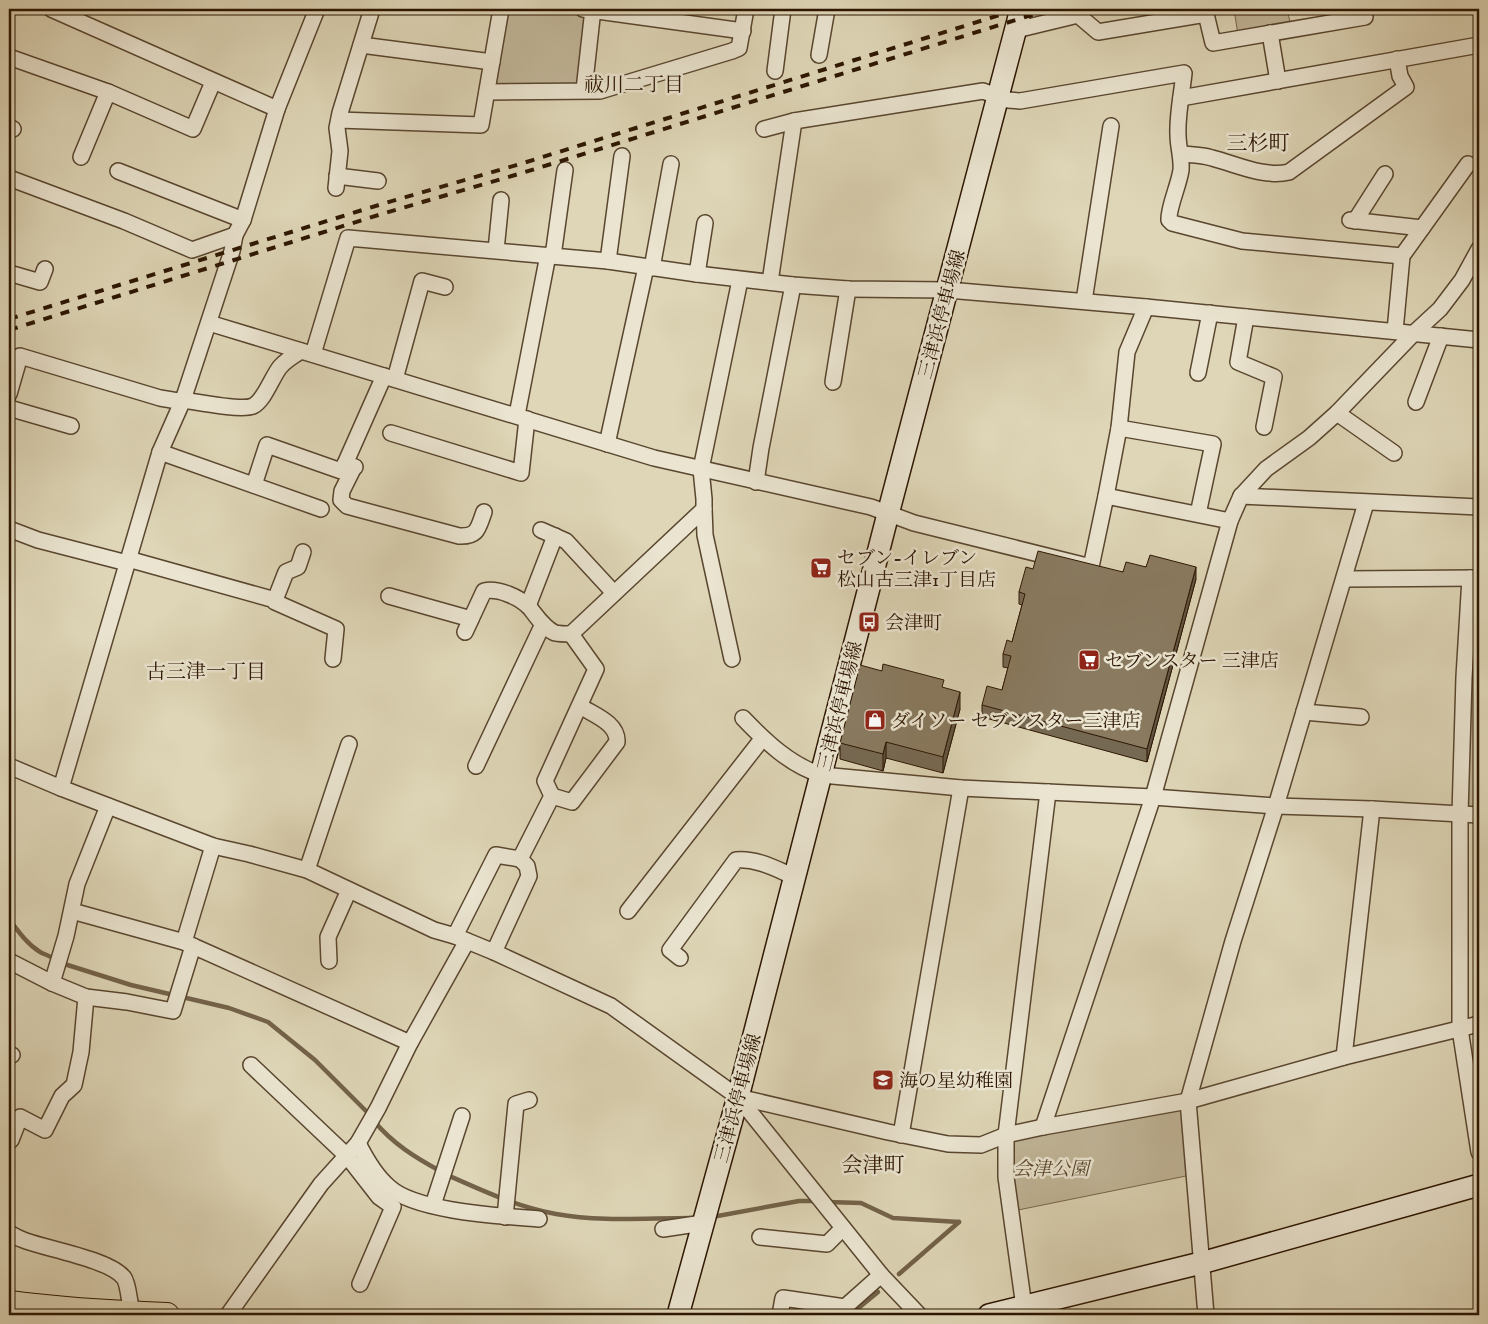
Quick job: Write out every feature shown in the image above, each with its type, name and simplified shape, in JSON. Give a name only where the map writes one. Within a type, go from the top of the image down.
[{"type":"main road","name":"三津浜停車場線","points":[[678,1315],[738,1097],[888,514],[1021,9]]},
{"type":"main road","points":[[989,1315],[1034,1308],[1479,1185]]},
{"type":"main road","points":[[9,1303],[132,1315],[167,1315]]},
{"type":"street","points":[[51,9],[276,110]]},
{"type":"street","points":[[61,788],[160,452],[183,400],[232,251],[235,235],[243,220],[276,110],[316,9]]},
{"type":"street","points":[[372,9],[339,120],[340,151],[336,182],[378,180]]},
{"type":"street","points":[[339,120],[481,125],[501,9]]},
{"type":"street","points":[[584,90],[590,9],[743,31]]},
{"type":"street","points":[[487,92],[600,91],[732,51],[739,48],[746,9]]},
{"type":"street","points":[[775,72],[783,9]]},
{"type":"street","points":[[819,54],[827,9]]},
{"type":"street","points":[[1016,30],[1078,15],[1098,32],[1206,14],[1213,43],[1365,17]]},
{"type":"street","points":[[1270,33],[1278,81]]},
{"type":"street","points":[[361,45],[492,62]]},
{"type":"street","points":[[1181,98],[1479,45]]},
{"type":"street","points":[[9,57],[108,92],[193,129],[213,82]]},
{"type":"street","points":[[1181,154],[1210,157],[1266,172],[1279,174],[1288,172],[1406,87],[1400,76],[1397,60]]},
{"type":"street","points":[[764,129],[794,121],[983,91],[1008,100],[1020,101],[1184,73],[1177,137],[1181,154],[1181,169],[1178,189],[1168,215],[1172,223],[1242,241],[1402,256]]},
{"type":"street","points":[[81,157],[108,92]]},
{"type":"street","points":[[770,282],[794,121]]},
{"type":"street","points":[[1084,302],[1111,126]]},
{"type":"street","points":[[608,261],[622,156]]},
{"type":"street","points":[[606,444],[649,267],[670,164]]},
{"type":"street","points":[[1395,331],[1402,256],[1468,164]]},
{"type":"street","points":[[391,433],[521,473],[522,417],[565,170]]},
{"type":"street","points":[[118,171],[243,220]]},
{"type":"street","points":[[1385,174],[1352,220],[1422,228]]},
{"type":"street","points":[[9,178],[124,221],[192,250],[235,235]]},
{"type":"street","points":[[496,250],[501,200]]},
{"type":"street","points":[[697,274],[705,222]]},
{"type":"street","points":[[9,394],[20,356],[160,398],[243,408],[254,406],[288,359],[307,352],[348,238],[608,261],[740,280],[793,285],[848,289],[948,290],[1210,313],[1479,340]]},
{"type":"street","points":[[1043,1127],[1153,797],[1230,521],[1242,496],[1266,469],[1309,438],[1337,413],[1414,333],[1440,309],[1462,280],[1479,249]]},
{"type":"street","points":[[9,273],[40,282],[45,269]]},
{"type":"street","points":[[732,659],[705,535],[704,498],[700,469],[740,280]]},
{"type":"street","points":[[445,287],[422,281],[390,378],[354,467],[342,491],[341,500],[347,506],[459,536],[470,537],[476,533],[484,512]]},
{"type":"street","points":[[756,482],[793,285]]},
{"type":"street","points":[[832,382],[848,289]]},
{"type":"street","points":[[209,323],[654,458],[871,507],[914,523],[1090,567],[1106,496],[1118,428],[1127,352],[1146,307]]},
{"type":"street","points":[[1198,373],[1210,313]]},
{"type":"street","points":[[1246,317],[1238,362],[1274,376],[1264,427]]},
{"type":"street","points":[[1416,402],[1441,336]]},
{"type":"street","points":[[9,408],[72,426]]},
{"type":"street","points":[[1337,413],[1394,453]]},
{"type":"street","points":[[1118,428],[1213,444],[1198,514]]},
{"type":"street","points":[[254,485],[267,444],[341,471],[354,467]]},
{"type":"street","points":[[160,452],[321,509]]},
{"type":"street","points":[[1106,496],[1230,521]]},
{"type":"street","points":[[1242,496],[1366,503],[1479,506]]},
{"type":"street","points":[[1206,1315],[1188,1101],[1233,941],[1276,806],[1366,503]]},
{"type":"street","points":[[397,603],[468,625],[484,591],[492,590],[503,592],[528,606],[542,624],[556,633],[571,634],[704,509]]},
{"type":"street","points":[[9,529],[38,540],[276,600],[275,602],[336,629],[333,659]]},
{"type":"street","points":[[528,606],[548,533],[566,541],[614,593]]},
{"type":"street","points":[[276,600],[286,572],[298,567],[303,552]]},
{"type":"street","points":[[1344,579],[1475,578],[1464,677],[1460,814],[1460,1029],[1479,1152]]},
{"type":"street","points":[[476,766],[542,624]]},
{"type":"street","points":[[571,634],[596,669],[545,781],[552,796],[572,802],[617,742],[617,731],[612,726],[580,706]]},
{"type":"street","points":[[1464,677],[1479,678]]},
{"type":"street","points":[[1304,712],[1360,717]]},
{"type":"street","points":[[743,718],[762,739],[807,770],[822,775],[961,788],[1153,797],[1276,806],[1479,815]]},
{"type":"street","points":[[628,911],[762,739]]},
{"type":"street","points":[[307,870],[349,744]]},
{"type":"street","points":[[9,766],[213,846],[307,870],[434,930],[461,938],[494,952],[611,1006],[738,1097],[881,1274],[919,1315]]},
{"type":"street","points":[[901,1135],[961,788]]},
{"type":"street","points":[[1034,1308],[1006,1177],[1006,1135],[1048,792]]},
{"type":"street","points":[[520,859],[552,796]]},
{"type":"street","points":[[52,983],[72,911],[77,884],[108,806]]},
{"type":"street","points":[[1344,1057],[1372,809]]},
{"type":"street","points":[[9,960],[52,983],[86,997],[127,1002],[173,1011],[213,846]]},
{"type":"street","points":[[228,1315],[321,1184],[358,1143],[378,1108],[461,938],[496,855],[520,859],[527,866],[529,876],[494,952]]},
{"type":"street","points":[[680,958],[670,950],[736,860],[746,859],[765,864],[795,878]]},
{"type":"street","points":[[329,961],[328,937],[349,890]]},
{"type":"street","points":[[72,911],[188,944],[410,1042]]},
{"type":"street","points":[[9,1139],[20,1117],[45,1130],[62,1096],[74,1085],[81,1052],[86,997]]},
{"type":"street","points":[[738,1097],[901,1135],[948,1144],[982,1145],[1006,1135],[1043,1127],[1188,1101],[1344,1057],[1479,1024]]},
{"type":"street","points":[[251,1066],[347,1156],[378,1196],[394,1207],[360,1284]]},
{"type":"street","points":[[506,1217],[516,1104],[529,1100]]},
{"type":"street","points":[[433,1205],[462,1116]]},
{"type":"street","points":[[358,1143],[373,1168],[390,1189],[409,1198],[476,1214],[539,1219]]},
{"type":"street","points":[[663,1229],[705,1218]]},
{"type":"street","points":[[760,1237],[827,1244],[843,1228]]},
{"type":"street","points":[[9,1233],[24,1241],[92,1260],[115,1270],[123,1277],[127,1286],[132,1315]]},
{"type":"street","points":[[780,1315],[783,1298],[845,1307],[881,1274]]},
{"type":"green space","points":[[506,9],[551,9],[590,14],[581,86],[492,87]]},
{"type":"green space","points":[[1234,9],[1287,9],[1291,26],[1238,35]]},
{"type":"green space","points":[[1469,683],[1479,683],[1479,811],[1464,810]]},
{"type":"green space","name":"会津公園","points":[[1182,1110],[1186,1176],[1018,1210],[1010,1139]]},
{"type":"building","name":"セブンスター 三津店","points":[[1038,551],[1123,572],[1126,562],[1146,567],[1150,555],[1196,567],[1147,749],[982,705],[987,686],[1002,690],[1011,656],[1003,654],[1007,640],[1012,642],[1025,594],[1019,592],[1026,567],[1033,569]]},
{"type":"building","points":[[883,664],[944,680],[942,687],[960,692],[943,757],[886,742],[883,754],[840,743],[860,665],[882,671]]},
{"type":"waterway","points":[[9,919],[31,945],[58,962],[131,985],[229,1008],[268,1022],[315,1060],[370,1115]]},
{"type":"waterway","points":[[374,1121],[405,1150],[442,1172],[444,1171],[445,1174],[527,1207],[556,1214],[589,1218],[690,1218]]},
{"type":"waterway","points":[[712,1217],[799,1201],[818,1201]]},
{"type":"waterway","points":[[828,1202],[861,1203],[893,1218],[959,1222]]},
{"type":"waterway","points":[[899,1274],[959,1222]]},
{"type":"waterway","points":[[850,1315],[878,1292]]},
{"type":"railway","points":[[9,319],[382,204],[520,164],[1019,9]]},
{"type":"railway","points":[[9,330],[1051,9]]},
{"type":"place","name":"セブン-イレブン 松山古三津1丁目店","points":[[821,568]]},
{"type":"place","name":"会津町","points":[[869,622]]},
{"type":"place","name":"セブンスター 三津店","points":[[1089,660]]},
{"type":"place","name":"ダイソー セブンスター三津店","points":[[875,720]]},
{"type":"place","name":"海の星幼稚園","points":[[883,1080]]},
{"type":"district","name":"祓川二丁目","points":[[634,84]]},
{"type":"district","name":"三杉町","points":[[1258,143]]},
{"type":"district","name":"古三津一丁目","points":[[206,671]]},
{"type":"district","name":"会津町","points":[[873,1165]]}]
